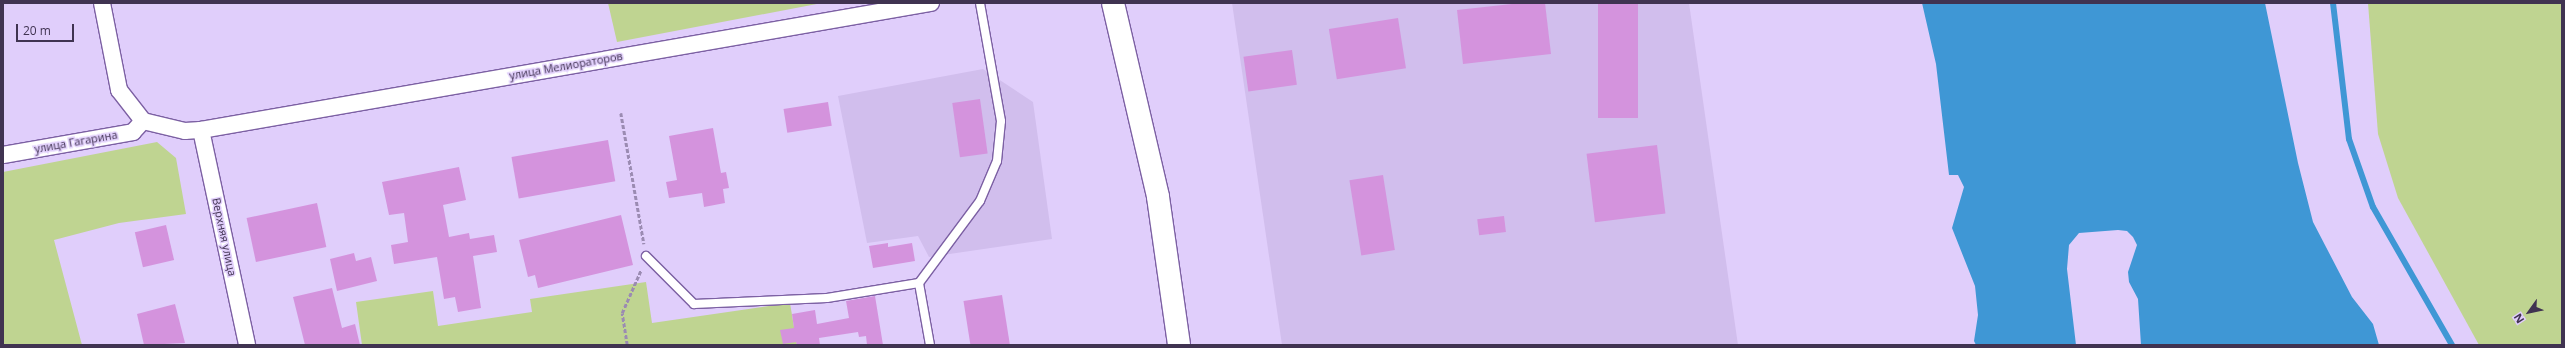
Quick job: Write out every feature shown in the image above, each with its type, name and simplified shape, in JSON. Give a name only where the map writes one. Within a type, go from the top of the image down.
[{"type":"main road","points":[[1113,3],[1158,197],[1179,345]]},
{"type":"street","points":[[102,3],[119,90],[143,121]]},
{"type":"street","name":"улица Мелиораторов","points":[[143,121],[185,131],[201,130],[931,3]]},
{"type":"street","name":"улица Гагарина","points":[[3,155],[133,132],[143,121]]},
{"type":"street","name":"Верхняя улица","points":[[201,130],[247,345]]},
{"type":"lane","points":[[646,256],[694,304],[826,298],[920,283],[980,201],[997,161],[1001,121],[980,3]]},
{"type":"lane","points":[[920,283],[930,345]]},
{"type":"path","points":[[621,113],[646,256],[622,313],[627,345]]},
{"type":"shaded area","points":[[1232,3],[1689,3],[1738,345],[1282,345]]},
{"type":"shaded area","points":[[983,69],[1033,102],[1052,239],[929,257],[918,236],[867,243],[838,96]]},
{"type":"green space","points":[[608,3],[822,3],[617,42]]},
{"type":"green space","points":[[2368,3],[2562,3],[2562,345],[2479,345],[2398,198],[2378,134]]},
{"type":"green space","points":[[157,142],[176,158],[186,214],[119,223],[54,240],[82,345],[3,345],[3,172]]},
{"type":"green space","points":[[646,282],[652,323],[790,303],[797,345],[362,345],[356,302],[433,291],[438,326],[532,312],[530,299]]},
{"type":"water","points":[[1922,3],[2265,3],[2298,163],[2313,222],[2352,297],[2373,324],[2379,345],[2141,345],[2138,299],[2129,282],[2128,272],[2137,245],[2133,237],[2127,231],[2118,230],[2079,233],[2069,245],[2067,269],[2076,345],[1976,345],[1974,341],[1978,315],[1975,286],[1952,228],[1964,187],[1958,175],[1949,175],[1936,64]]},
{"type":"building","points":[[1521,3],[1545,3],[1551,54],[1463,64],[1457,10]]},
{"type":"building","points":[[1598,3],[1638,3],[1638,118],[1598,118]]},
{"type":"building","points":[[1398,18],[1406,68],[1337,79],[1329,29]]},
{"type":"building","points":[[1292,50],[1297,85],[1248,91],[1243,57]]},
{"type":"building","points":[[980,99],[988,153],[960,157],[952,103]]},
{"type":"building","points":[[828,102],[832,126],[787,133],[784,109]]},
{"type":"building","points":[[713,128],[721,173],[726,172],[729,188],[723,189],[725,203],[704,207],[702,193],[669,198],[666,182],[677,180],[669,136]]},
{"type":"building","points":[[608,140],[615,181],[519,198],[511,157]]},
{"type":"building","points":[[1657,145],[1665,213],[1595,222],[1587,154]]},
{"type":"building","points":[[459,167],[466,200],[443,205],[449,237],[469,233],[470,239],[494,235],[497,252],[473,256],[481,308],[458,312],[455,297],[444,299],[437,257],[394,264],[391,245],[408,242],[404,213],[389,215],[382,182]]},
{"type":"building","points":[[1383,175],[1395,250],[1361,255],[1349,180]]},
{"type":"building","points":[[317,203],[326,247],[256,262],[247,218]]},
{"type":"building","points":[[621,215],[633,265],[538,288],[535,275],[528,277],[519,240]]},
{"type":"building","points":[[1504,216],[1506,232],[1479,235],[1477,219]]},
{"type":"building","points":[[166,225],[174,260],[143,267],[135,232]]},
{"type":"building","points":[[888,243],[888,247],[912,243],[915,261],[873,268],[869,246]]},
{"type":"building","points":[[354,253],[356,261],[371,257],[377,281],[337,291],[330,259]]},
{"type":"building","points":[[332,288],[342,328],[355,324],[360,345],[305,345],[293,297]]},
{"type":"building","points":[[1002,295],[1010,345],[970,345],[963,301]]},
{"type":"building","points":[[875,296],[883,345],[867,345],[866,336],[859,337],[858,332],[819,338],[820,345],[797,345],[796,342],[783,344],[780,330],[794,328],[792,314],[815,310],[817,324],[849,318],[846,301]]},
{"type":"building","points":[[175,304],[185,343],[144,345],[137,314]]},
{"type":"waterway","points":[[2333,3],[2349,139],[2373,207],[2452,345]]}]
